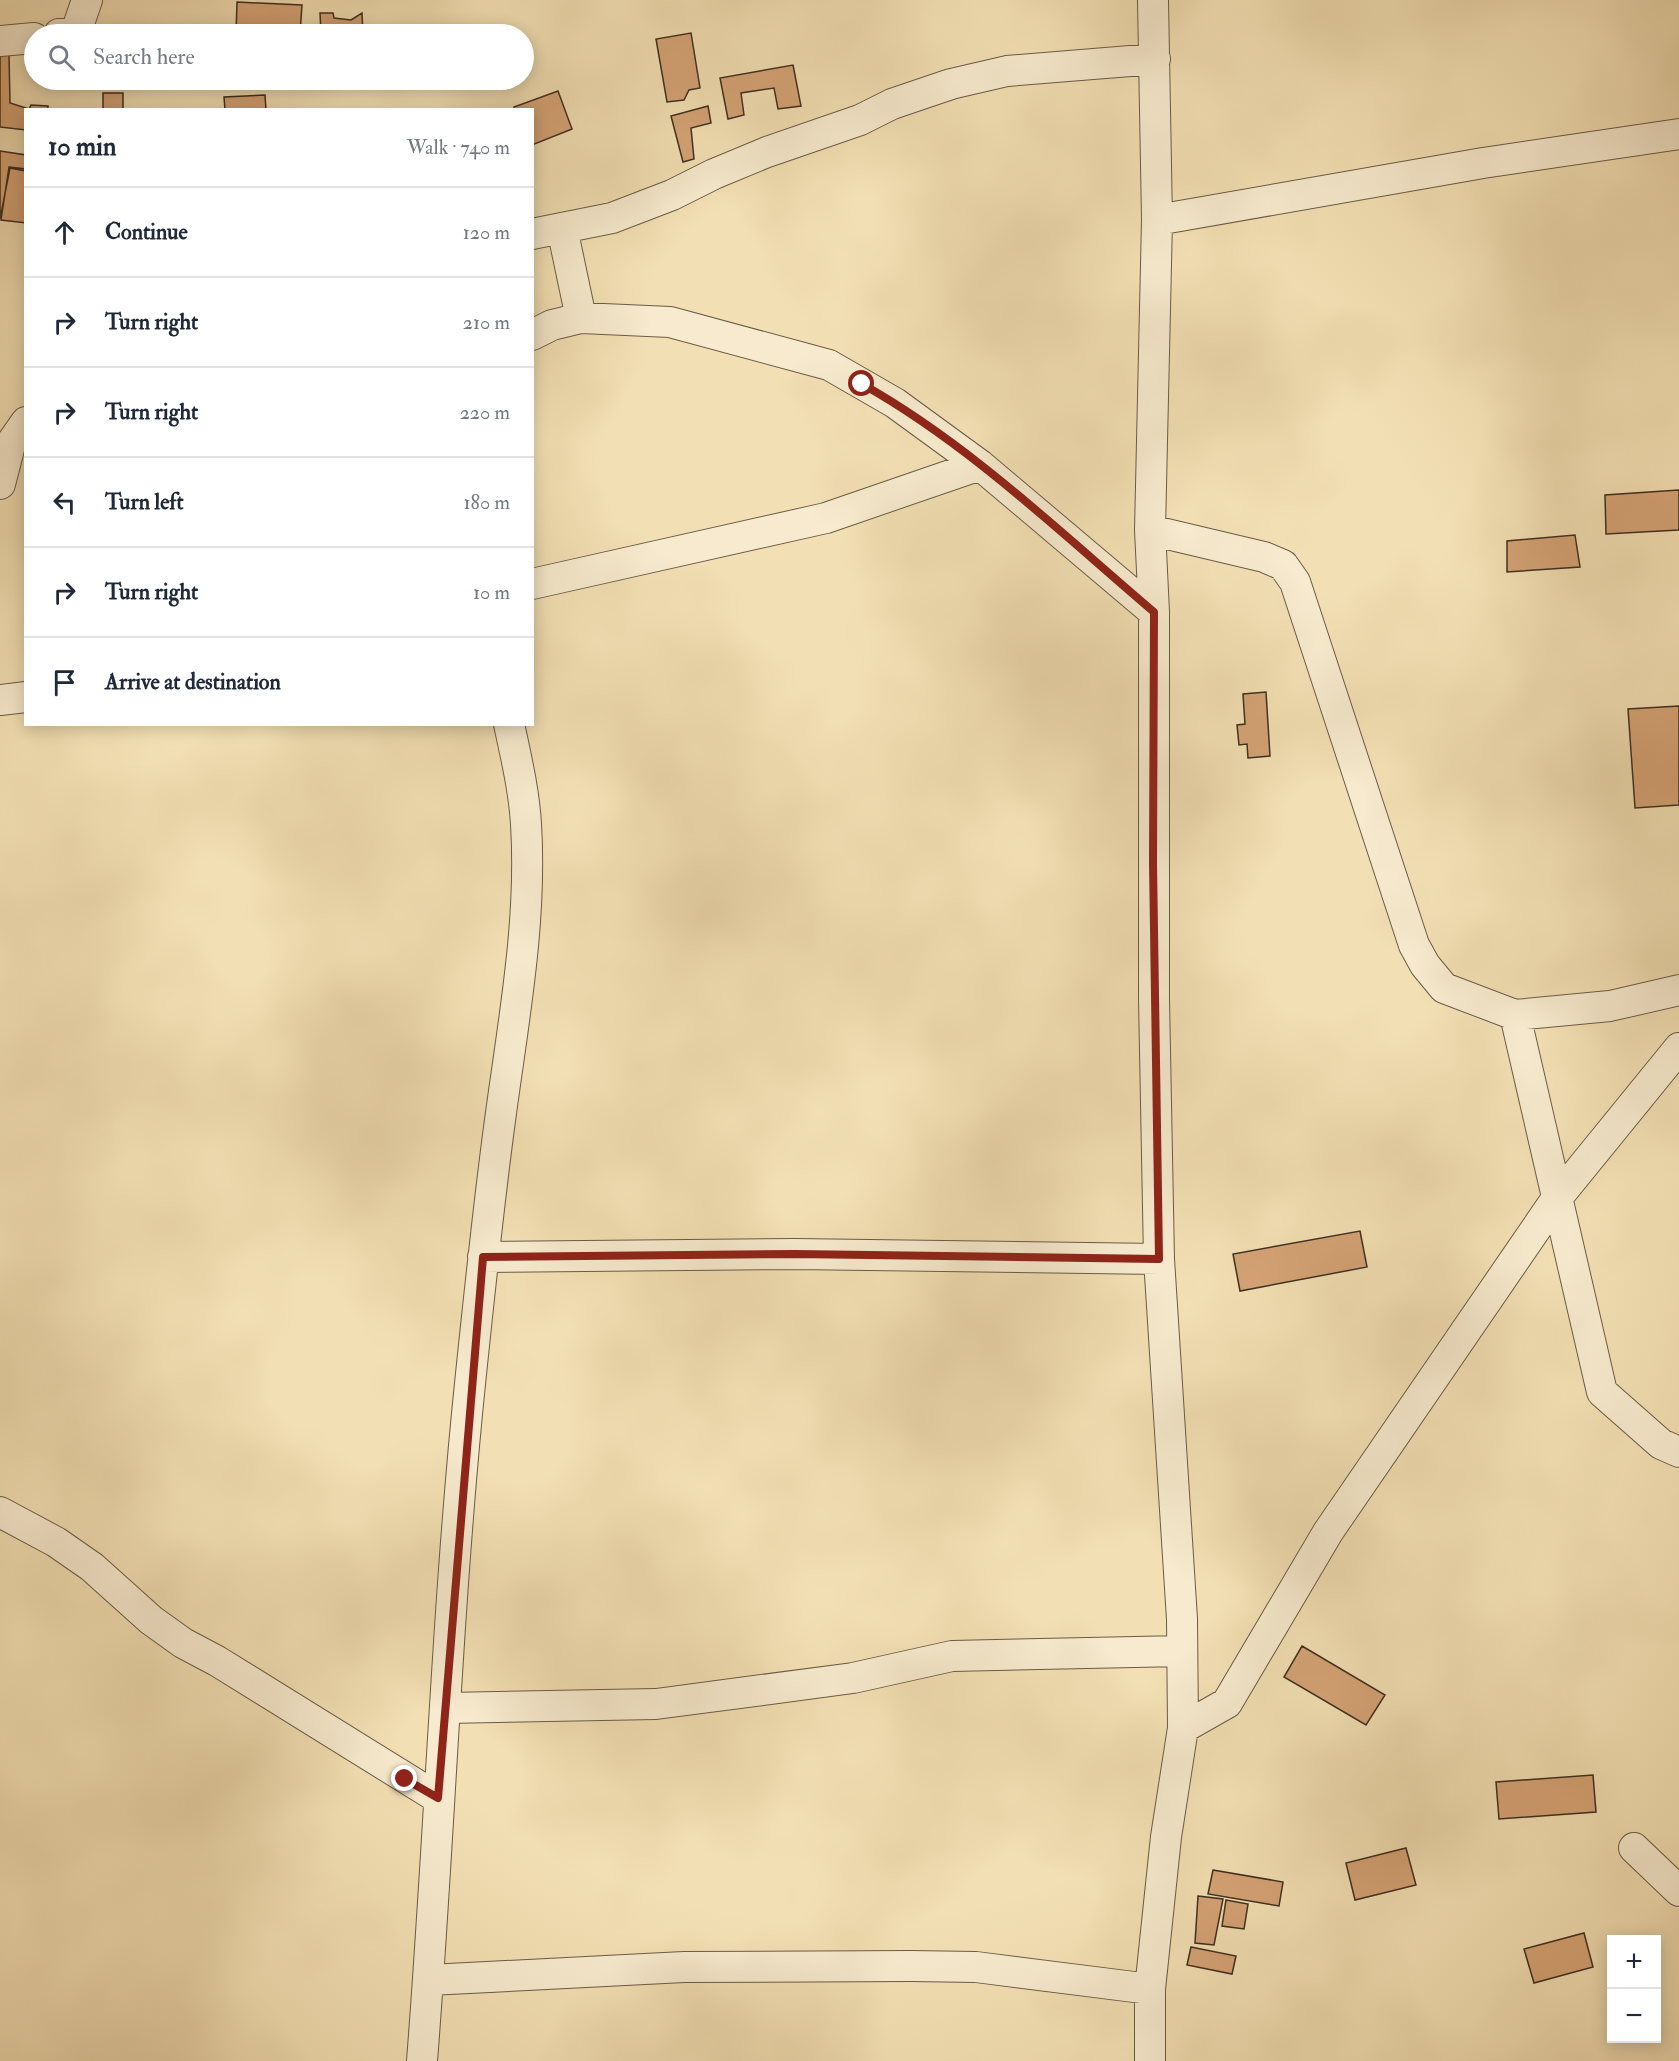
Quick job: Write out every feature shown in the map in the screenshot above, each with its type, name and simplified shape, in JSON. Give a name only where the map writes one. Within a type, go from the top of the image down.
[{"type":"street","points":[[79,24],[87,0]]},
{"type":"street","points":[[1150,2061],[1150,1989],[1166,1837],[1183,1728],[1182,1651],[1159,1259],[1153,863],[1154,612],[1150,530],[1157,220],[1153,0]]},
{"type":"street","points":[[0,41],[24,39]]},
{"type":"street","points":[[534,234],[612,218],[672,195],[714,174],[767,152],[860,120],[892,104],[951,84],[1007,71],[1155,59]]},
{"type":"street","points":[[1157,220],[1483,163],[1679,134]]},
{"type":"street","points":[[562,228],[581,318]]},
{"type":"street","points":[[534,334],[552,325],[581,318],[670,322],[829,365],[895,403],[980,465],[1154,612]]},
{"type":"street","points":[[0,484],[10,445],[24,425]]},
{"type":"street","points":[[534,584],[826,518],[980,465]]},
{"type":"street","points":[[1150,530],[1264,557],[1282,565],[1295,582],[1414,945],[1425,965],[1444,988],[1515,1015],[1610,1006],[1679,990]]},
{"type":"street","points":[[0,700],[24,697]]},
{"type":"street","points":[[422,2061],[429,1980],[438,1798],[483,1257],[522,962],[527,885],[526,823],[520,776],[509,726]]},
{"type":"street","points":[[1515,1015],[1602,1392],[1661,1444],[1679,1452]]},
{"type":"street","points":[[1183,1728],[1227,1703],[1328,1532],[1557,1198],[1679,1048]]},
{"type":"street","points":[[483,1257],[795,1254],[1159,1259]]},
{"type":"street","points":[[0,1512],[56,1542],[92,1567],[151,1620],[183,1643],[217,1661],[438,1798]]},
{"type":"street","points":[[445,1708],[656,1704],[853,1677],[952,1656],[1182,1651]]},
{"type":"street","points":[[1634,1848],[1679,1891]]},
{"type":"street","points":[[429,1980],[684,1966],[911,1966],[976,1967],[1150,1989]]},
{"type":"building","points":[[237,2],[302,5],[301,24],[236,24]]},
{"type":"building","points":[[320,13],[333,13],[334,18],[351,20],[362,13],[363,24],[321,24]]},
{"type":"building","points":[[691,33],[700,88],[689,90],[684,100],[667,102],[656,39]]},
{"type":"building","points":[[0,53],[9,54],[10,103],[26,108],[24,108],[24,130],[0,127]]},
{"type":"building","points":[[793,65],[801,106],[778,109],[774,88],[741,93],[744,115],[728,119],[720,78]]},
{"type":"building","points":[[558,91],[572,129],[534,144],[534,108],[514,107]]},
{"type":"building","points":[[103,93],[123,93],[123,108],[103,108]]},
{"type":"building","points":[[265,95],[266,108],[225,108],[224,97]]},
{"type":"building","points":[[31,105],[48,106],[48,108],[30,108]]},
{"type":"building","points":[[708,106],[711,123],[691,128],[694,159],[683,162],[671,116]]},
{"type":"building","points":[[0,151],[24,155],[24,171],[10,168],[0,219]]},
{"type":"building","points":[[9,167],[24,169],[24,223],[1,220]]},
{"type":"building","points":[[1679,490],[1679,530],[1606,534],[1605,495]]},
{"type":"building","points":[[1575,535],[1580,567],[1507,572],[1507,541]]},
{"type":"building","points":[[1266,692],[1270,756],[1248,758],[1247,744],[1239,745],[1237,725],[1245,724],[1243,694]]},
{"type":"building","points":[[1679,706],[1679,805],[1635,808],[1628,709]]},
{"type":"building","points":[[1360,1231],[1367,1267],[1240,1291],[1233,1254]]},
{"type":"building","points":[[1302,1646],[1385,1695],[1366,1725],[1284,1677]]},
{"type":"building","points":[[1593,1775],[1596,1812],[1499,1819],[1496,1782]]},
{"type":"building","points":[[1406,1848],[1416,1885],[1355,1900],[1346,1863]]},
{"type":"building","points":[[1213,1870],[1283,1882],[1279,1906],[1208,1894]]},
{"type":"building","points":[[1198,1896],[1223,1899],[1214,1945],[1195,1943]]},
{"type":"building","points":[[1226,1900],[1248,1904],[1244,1929],[1222,1926]]},
{"type":"building","points":[[1584,1933],[1593,1967],[1534,1983],[1524,1949]]},
{"type":"building","points":[[1191,1947],[1236,1956],[1232,1974],[1187,1965]]},
{"type":"route","points":[[405,1779],[438,1798],[471,1374],[483,1257],[795,1254],[1159,1259],[1154,999],[1154,612],[980,465],[895,403],[862,384]]}]
